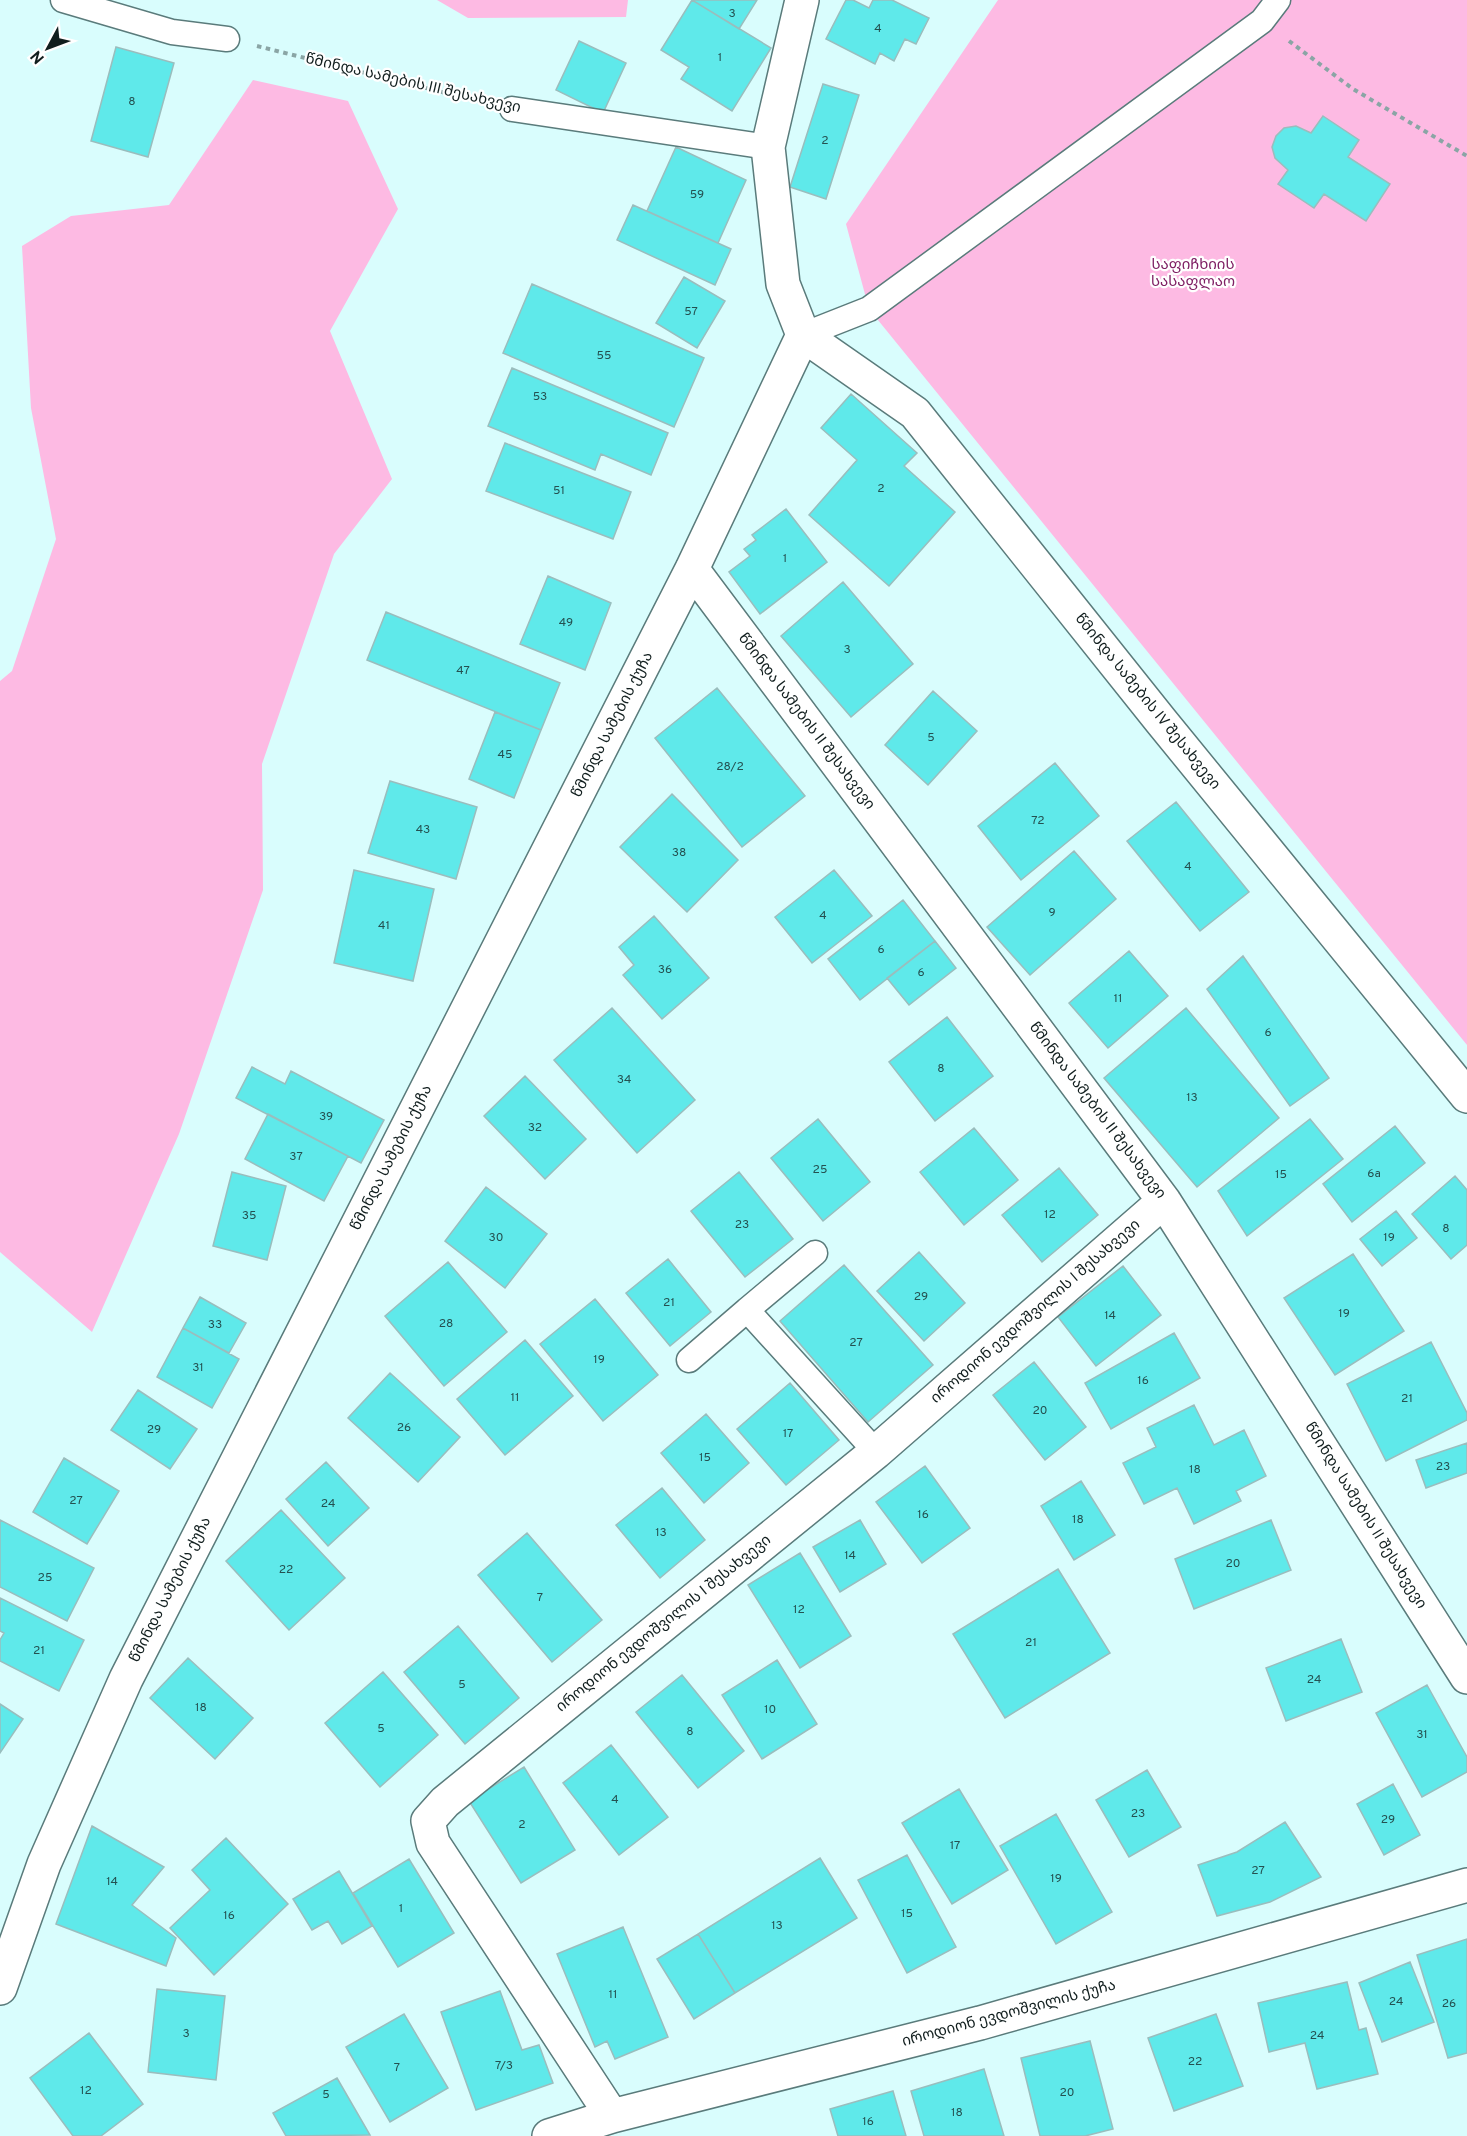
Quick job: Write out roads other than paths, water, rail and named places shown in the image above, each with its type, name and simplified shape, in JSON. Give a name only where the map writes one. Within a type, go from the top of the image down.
[{"type":"street","points":[[802,0],[768,147],[783,284],[803,334]]},
{"type":"street","name":"წმინდა სამების ქუჩა","points":[[0,1989],[44,1864],[126,1679],[692,569],[803,334]]},
{"type":"street","name":"წმინდა სამების IV შესახვევი","points":[[803,334],[915,413],[1161,721],[1467,1096]]},
{"type":"street","name":"წმინდა სამების II შესახვევი","points":[[692,569],[1164,1201],[1467,1677]]},
{"type":"street","name":"იროდიონ ევდოშვილის I შესახვევი","points":[[612,2116],[432,1843],[428,1821],[445,1802],[876,1452],[1164,1201]]},
{"type":"street","name":"იროდიონ ევდოშვილის ქუჩა","points":[[549,2136],[612,2116],[980,2024],[1467,1885]]},
{"type":"lane","points":[[63,0],[172,32],[227,39]]},
{"type":"lane","points":[[803,334],[869,309],[1262,21],[1278,0]]},
{"type":"lane","name":"წმინდა სამების III შესახვევი","points":[[512,109],[768,147]]},
{"type":"lane","points":[[689,1360],[815,1253]]},
{"type":"lane","points":[[747,1310],[876,1452]]},
{"type":"park label","name":"საფიჩხიის სასაფლაო","points":[[1193,274]]}]
